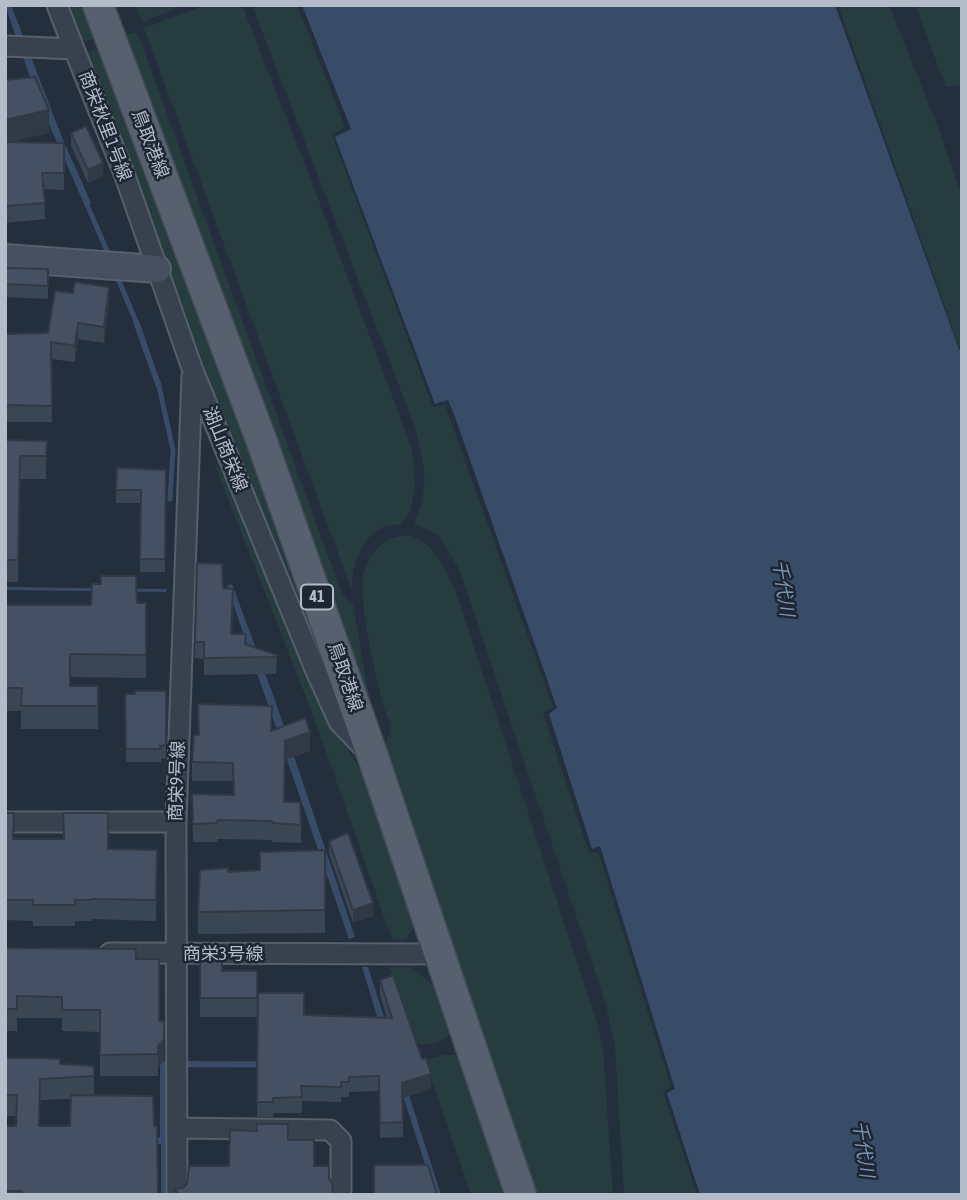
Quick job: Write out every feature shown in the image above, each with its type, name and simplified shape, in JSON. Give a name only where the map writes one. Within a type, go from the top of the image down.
[{"type":"main road","name":"鳥取港線","points":[[98,5],[262,442],[441,954],[521,1195]]},
{"type":"street","points":[[57,5],[74,49]]},
{"type":"street","name":"商栄秋里1号線","points":[[5,46],[74,49],[125,176],[157,270]]},
{"type":"street","points":[[5,258],[157,270]]},
{"type":"street","name":"湖山商栄線","points":[[157,270],[192,368],[315,669],[339,722],[373,757]]},
{"type":"street","name":"商栄9号線","points":[[177,1195],[176,822],[192,368]]},
{"type":"street","points":[[5,822],[176,822]]},
{"type":"street","name":"商栄3号線","points":[[97,953],[441,954]]},
{"type":"street","points":[[178,1128],[330,1130],[341,1141],[341,1195]]},
{"type":"green space","points":[[68,5],[87,5],[99,37],[83,42]]},
{"type":"green space","points":[[136,5],[185,5],[142,22]]},
{"type":"green space","points":[[206,5],[242,5],[412,449],[415,488],[410,512],[401,524],[386,526],[363,546],[355,563],[352,591],[144,28]]},
{"type":"green space","points":[[252,5],[297,5],[345,127],[332,135],[433,407],[445,405],[553,707],[543,713],[589,853],[598,852],[671,1087],[663,1092],[697,1195],[624,1195],[615,1046],[606,1005],[460,571],[438,534],[414,524],[424,487],[415,427]]},
{"type":"green space","points":[[838,5],[889,5],[937,124],[962,196],[960,350]]},
{"type":"green space","points":[[915,5],[962,5],[962,85],[946,87]]},
{"type":"green space","points":[[137,32],[339,586],[353,605],[370,702],[367,708],[121,37]]},
{"type":"green space","points":[[103,46],[254,447],[343,713],[235,454],[87,53]]},
{"type":"green space","points":[[214,463],[224,475],[332,721],[363,776],[418,921],[406,939],[392,940],[316,723]]},
{"type":"green space","points":[[408,535],[417,538],[431,549],[455,589],[596,1020],[603,1049],[613,1195],[532,1195],[384,748],[390,725],[382,702],[369,641],[363,580],[368,563],[377,549],[391,539]]},
{"type":"green space","points":[[389,967],[411,967],[441,994],[450,1021],[450,1034],[443,1040],[435,1044],[418,1044]]},
{"type":"green space","points":[[455,1055],[461,1059],[507,1195],[471,1195],[425,1060]]},
{"type":"water","points":[[5,5],[11,5],[61,135],[91,203],[85,206],[35,92]]},
{"type":"water","name":"千代川","points":[[302,5],[835,5],[959,350],[962,350],[962,1195],[700,1195],[667,1093],[675,1089],[600,846],[592,849],[549,714],[557,708],[454,414],[448,400],[435,404],[335,137],[351,129]]},
{"type":"water","points":[[139,321],[162,387],[156,387],[133,322]]},
{"type":"water","points":[[232,584],[276,703],[355,937],[349,939],[227,586]]},
{"type":"water","points":[[5,587],[166,589],[166,592],[5,590]]},
{"type":"water","points":[[362,967],[368,967],[441,1195],[435,1195],[394,1068],[166,1067],[167,1195],[161,1195],[161,1144],[5,1144],[5,1138],[160,1137],[160,1061],[391,1062]]},
{"type":"building","points":[[35,77],[49,110],[5,120],[5,80]]},
{"type":"building","points":[[86,126],[103,163],[88,170],[71,133]]},
{"type":"building","points":[[5,142],[64,143],[64,173],[42,173],[45,203],[6,206],[5,213]]},
{"type":"building","points":[[5,268],[48,269],[48,286],[5,284]]},
{"type":"building","points":[[75,282],[109,287],[104,327],[78,323],[75,346],[51,342],[52,406],[5,405],[5,334],[48,333],[55,291],[73,293]]},
{"type":"building","points":[[5,440],[47,441],[46,456],[20,456],[18,560],[5,560]]},
{"type":"building","points":[[117,468],[166,470],[165,559],[140,559],[141,490],[116,490]]},
{"type":"building","points":[[197,563],[222,564],[223,588],[233,589],[231,634],[246,634],[245,644],[277,655],[276,657],[204,658],[204,642],[195,642]]},
{"type":"building","points":[[101,576],[136,576],[137,603],[146,603],[146,655],[70,654],[70,686],[98,686],[98,706],[21,706],[22,688],[5,688],[5,605],[91,605],[92,584],[101,584]]},
{"type":"building","points":[[135,691],[166,691],[166,745],[160,746],[161,749],[126,749],[125,694],[135,694]]},
{"type":"building","points":[[198,704],[272,706],[271,731],[305,718],[310,732],[285,741],[284,802],[300,802],[301,825],[272,821],[218,820],[217,823],[193,824],[192,794],[234,795],[233,763],[192,762],[194,735],[199,735]]},
{"type":"building","points":[[5,813],[14,813],[13,839],[64,839],[63,813],[108,813],[108,849],[157,850],[156,900],[91,899],[75,900],[75,905],[33,905],[33,900],[5,900]]},
{"type":"building","points":[[348,833],[373,903],[353,910],[329,841]]},
{"type":"building","points":[[325,850],[325,910],[198,912],[200,870],[260,870],[260,852]]},
{"type":"building","points":[[5,948],[136,949],[136,959],[159,959],[159,1021],[164,1021],[164,1039],[158,1046],[158,1054],[100,1055],[100,1010],[62,1010],[62,997],[17,996],[17,1009],[5,1009]]},
{"type":"building","points":[[200,961],[222,961],[222,971],[257,971],[257,998],[200,998]]},
{"type":"building","points":[[393,975],[422,1059],[426,1058],[431,1074],[402,1083],[403,1122],[380,1123],[379,1076],[349,1077],[349,1082],[341,1082],[341,1087],[301,1086],[302,1097],[273,1098],[273,1102],[257,1102],[258,993],[304,993],[304,1015],[392,1018],[380,980]]},
{"type":"building","points":[[5,1058],[60,1059],[60,1064],[94,1066],[94,1076],[40,1079],[39,1126],[70,1126],[71,1095],[153,1096],[154,1126],[157,1126],[158,1195],[22,1195],[22,1191],[5,1191],[5,1126],[16,1126],[17,1095],[5,1095]]},
{"type":"building","points":[[257,1124],[288,1124],[288,1140],[314,1140],[314,1166],[329,1166],[332,1195],[179,1195],[174,1189],[183,1188],[187,1184],[189,1166],[229,1166],[230,1130],[257,1131]]},
{"type":"building","points":[[374,1165],[428,1165],[437,1195],[374,1195]]},
{"type":"waterway","points":[[85,200],[110,258]]},
{"type":"waterway","points":[[116,274],[138,326]]},
{"type":"waterway","points":[[158,382],[173,450],[170,499]]}]
